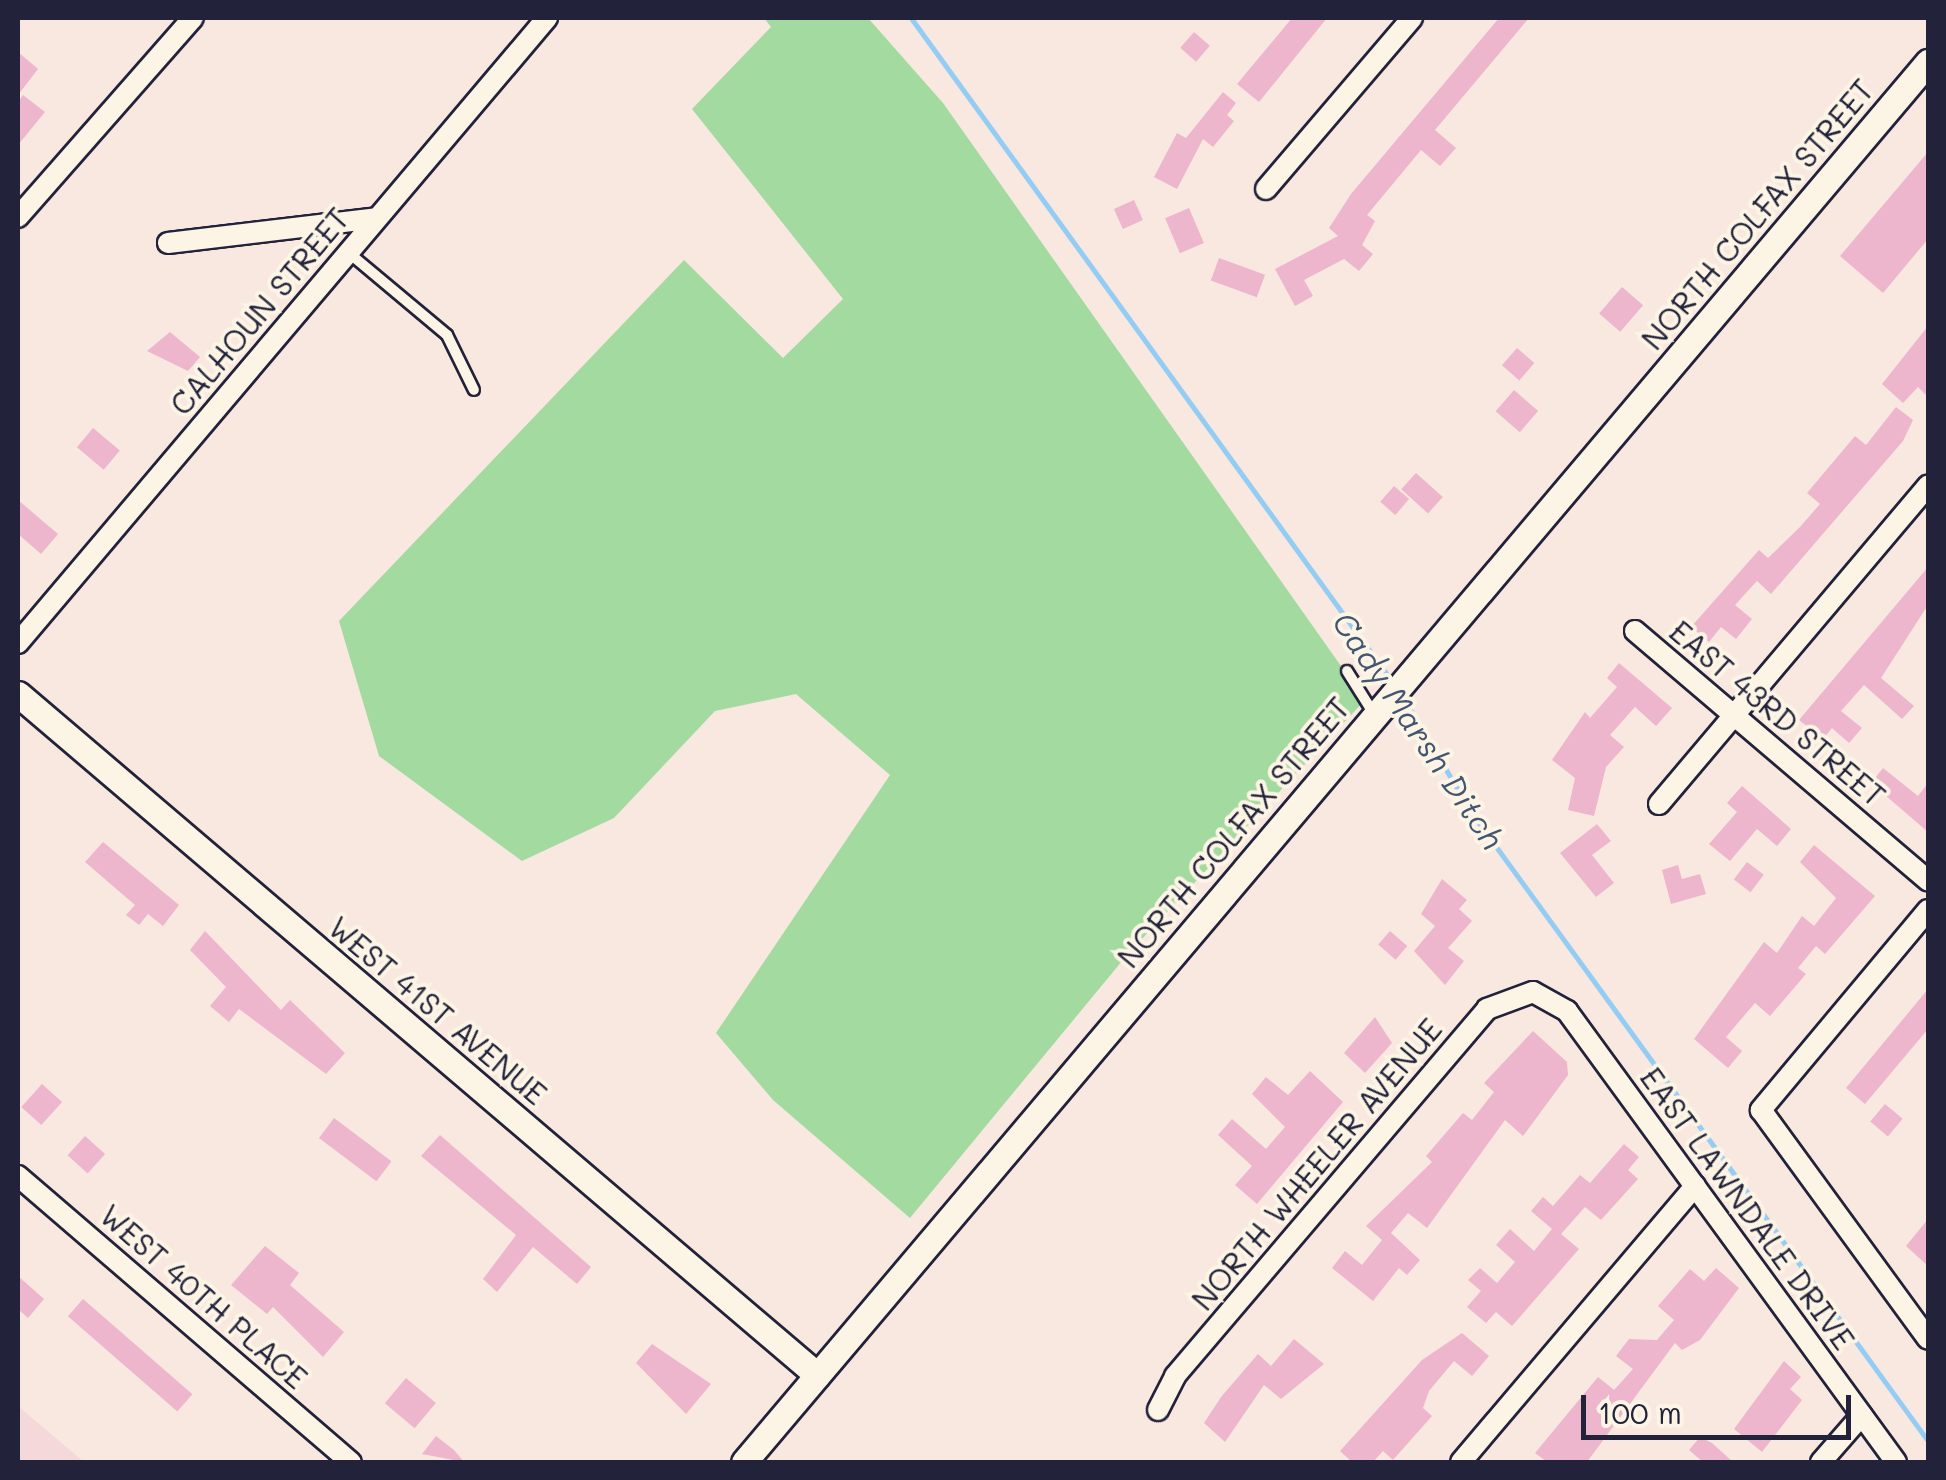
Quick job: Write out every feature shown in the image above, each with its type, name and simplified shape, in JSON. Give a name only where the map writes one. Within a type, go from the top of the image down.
[{"type":"street","points":[[18,217],[193,18]]},
{"type":"street","name":"CALHOUN STREET","points":[[18,643],[547,18]]},
{"type":"street","points":[[1266,188],[1412,18]]},
{"type":"street","name":"NORTH COLFAX STREET","points":[[744,1462],[1366,716],[1416,667],[1928,62]]},
{"type":"street","points":[[168,243],[377,218]]},
{"type":"street","points":[[1659,804],[1928,486]]},
{"type":"street","name":"EAST 43RD STREET","points":[[1635,630],[1928,880]]},
{"type":"street","name":"WEST 41ST AVENUE","points":[[18,694],[817,1375]]},
{"type":"street","points":[[1928,910],[1761,1110],[1928,1337]]},
{"type":"street","name":"NORTH WHEELER AVENUE","points":[[1158,1410],[1175,1376],[1487,1009],[1514,993],[1545,995]]},
{"type":"street","name":"EAST LAWNDALE DRIVE","points":[[1545,995],[1568,1011],[1896,1462]]},
{"type":"street","name":"WEST 40TH PLACE","points":[[18,1176],[351,1462]]},
{"type":"street","points":[[1461,1462],[1695,1186]]},
{"type":"street","points":[[1821,1462],[1862,1415]]},
{"type":"lane","points":[[348,252],[447,334],[474,390]]},
{"type":"lane","points":[[1347,670],[1366,716]]},
{"type":"shaded area","points":[[18,1406],[84,1462],[18,1462]]},
{"type":"green space","points":[[764,18],[868,18],[943,103],[1365,700],[1127,955],[910,1218],[773,1100],[716,1033],[890,775],[796,694],[715,711],[614,818],[522,861],[379,756],[339,621],[684,260],[783,358],[843,299],[692,109],[771,27]]},
{"type":"building","points":[[1292,18],[1327,18],[1259,102],[1237,84]]},
{"type":"building","points":[[1499,18],[1529,18],[1435,130],[1456,148],[1440,166],[1421,150],[1367,215],[1375,221],[1362,245],[1373,254],[1359,271],[1344,259],[1304,280],[1313,296],[1295,306],[1275,269],[1338,236],[1329,228],[1351,194]]},
{"type":"building","points":[[1194,32],[1210,46],[1196,62],[1180,48]]},
{"type":"building","points":[[18,52],[38,69],[18,95]]},
{"type":"building","points":[[1223,92],[1236,103],[1227,115],[1234,121],[1213,147],[1203,139],[1177,189],[1154,177],[1177,133],[1186,138]]},
{"type":"building","points":[[23,95],[45,112],[18,145],[18,102]]},
{"type":"building","points":[[1928,152],[1928,239],[1883,293],[1840,256]]},
{"type":"building","points":[[1134,200],[1143,220],[1123,229],[1114,209]]},
{"type":"building","points":[[1189,208],[1204,243],[1180,253],[1165,218]]},
{"type":"building","points":[[1219,258],[1265,275],[1257,297],[1211,281]]},
{"type":"building","points":[[1622,287],[1643,305],[1620,332],[1599,313]]},
{"type":"building","points":[[1928,326],[1928,397],[1918,387],[1903,403],[1882,384]]},
{"type":"building","points":[[170,332],[200,357],[188,371],[147,351]]},
{"type":"building","points":[[1517,348],[1534,363],[1519,380],[1502,365]]},
{"type":"building","points":[[1514,390],[1538,411],[1520,432],[1496,411]]},
{"type":"building","points":[[1896,407],[1913,420],[1903,441],[1771,594],[1757,581],[1735,605],[1752,619],[1736,639],[1721,627],[1709,642],[1691,627],[1759,550],[1768,558],[1800,527],[1820,504],[1807,493],[1855,436],[1866,445]]},
{"type":"building","points":[[93,428],[120,450],[104,470],[77,447]]},
{"type":"building","points":[[1416,473],[1443,497],[1428,513],[1401,489]]},
{"type":"building","points":[[1394,486],[1409,499],[1395,515],[1380,502]]},
{"type":"building","points":[[18,500],[58,534],[41,554],[18,534]]},
{"type":"building","points":[[1928,567],[1928,605],[1881,678],[1914,706],[1902,719],[1864,685],[1841,711],[1862,728],[1849,743],[1832,728],[1823,739],[1799,720]]},
{"type":"building","points":[[1619,663],[1672,708],[1656,726],[1635,707],[1610,735],[1624,747],[1606,767],[1594,816],[1568,810],[1575,778],[1552,760],[1585,712],[1590,718],[1617,687],[1607,678]]},
{"type":"building","points":[[1883,768],[1918,796],[1928,783],[1928,832],[1871,783]]},
{"type":"building","points":[[1742,786],[1791,829],[1777,846],[1757,829],[1730,861],[1709,844],[1737,812],[1727,803]]},
{"type":"building","points":[[1597,824],[1611,841],[1592,855],[1614,883],[1596,897],[1560,853]]},
{"type":"building","points":[[103,842],[179,905],[163,926],[148,914],[139,925],[126,915],[135,905],[85,862]]},
{"type":"building","points":[[1814,845],[1875,896],[1825,954],[1816,946],[1798,968],[1806,974],[1770,1016],[1755,1003],[1737,1024],[1726,1037],[1742,1051],[1728,1068],[1694,1039],[1764,942],[1777,953],[1802,916],[1814,926],[1836,898],[1800,862]]},
{"type":"building","points":[[1747,862],[1764,875],[1751,892],[1734,880]]},
{"type":"building","points":[[1678,865],[1682,879],[1700,874],[1706,894],[1671,904],[1662,870]]},
{"type":"building","points":[[1442,879],[1467,900],[1459,909],[1472,921],[1448,948],[1464,961],[1445,985],[1414,951],[1435,926],[1421,914]]},
{"type":"building","points":[[205,931],[281,1010],[290,1000],[345,1053],[326,1074],[239,1009],[229,1022],[210,1006],[226,987],[190,950]]},
{"type":"building","points":[[1390,931],[1407,946],[1396,960],[1378,945]]},
{"type":"building","points":[[1928,989],[1928,1029],[1865,1104],[1846,1088]]},
{"type":"building","points":[[1375,1017],[1392,1043],[1365,1073],[1344,1053]]},
{"type":"building","points":[[1533,1031],[1567,1062],[1568,1075],[1523,1136],[1505,1120],[1427,1228],[1408,1213],[1391,1233],[1420,1260],[1407,1275],[1399,1268],[1373,1301],[1332,1268],[1345,1251],[1362,1265],[1382,1240],[1366,1226],[1432,1162],[1426,1156],[1463,1113],[1472,1120],[1494,1092],[1484,1083]]},
{"type":"building","points":[[1310,1071],[1343,1102],[1257,1204],[1235,1185],[1252,1166],[1218,1135],[1232,1119],[1266,1149],[1285,1127],[1252,1094],[1266,1077],[1288,1095]]},
{"type":"building","points":[[42,1084],[62,1102],[41,1125],[21,1107]]},
{"type":"building","points":[[1885,1104],[1903,1119],[1888,1136],[1870,1122]]},
{"type":"building","points":[[334,1118],[392,1161],[376,1181],[319,1138]]},
{"type":"building","points":[[440,1135],[591,1267],[577,1284],[533,1247],[497,1292],[483,1279],[516,1235],[421,1156]]},
{"type":"building","points":[[85,1136],[105,1154],[88,1173],[68,1155]]},
{"type":"building","points":[[1624,1144],[1639,1157],[1628,1170],[1638,1179],[1601,1220],[1585,1207],[1561,1234],[1579,1249],[1512,1326],[1496,1312],[1486,1323],[1467,1307],[1481,1291],[1468,1280],[1480,1268],[1497,1283],[1515,1262],[1496,1245],[1510,1229],[1534,1251],[1552,1229],[1531,1211],[1543,1197],[1553,1206],[1580,1175],[1590,1183]]},
{"type":"building","points":[[1928,1219],[1928,1266],[1906,1246]]},
{"type":"building","points":[[265,1246],[299,1273],[290,1285],[344,1332],[323,1357],[273,1307],[267,1314],[231,1285]]},
{"type":"building","points":[[1716,1268],[1739,1288],[1700,1340],[1682,1350],[1675,1343],[1587,1462],[1547,1462],[1535,1453],[1598,1377],[1614,1390],[1633,1369],[1616,1356],[1629,1339],[1657,1340],[1674,1320],[1658,1306],[1690,1269],[1704,1281]]},
{"type":"building","points":[[18,1276],[44,1299],[28,1318],[18,1309]]},
{"type":"building","points":[[83,1299],[192,1394],[177,1411],[68,1316]]},
{"type":"building","points":[[1462,1333],[1489,1356],[1472,1376],[1454,1361],[1429,1391],[1423,1408],[1432,1416],[1393,1460],[1383,1451],[1373,1462],[1352,1462],[1340,1451],[1422,1360]]},
{"type":"building","points":[[1294,1339],[1324,1364],[1281,1399],[1264,1385],[1225,1442],[1204,1423],[1221,1397],[1258,1354],[1271,1366]]},
{"type":"building","points":[[652,1344],[711,1384],[686,1414],[636,1363]]},
{"type":"building","points":[[1784,1361],[1801,1377],[1790,1389],[1802,1400],[1762,1452],[1734,1429]]},
{"type":"building","points":[[406,1378],[436,1403],[415,1428],[385,1403]]},
{"type":"building","points":[[436,1436],[454,1450],[464,1462],[422,1454]]},
{"type":"building","points":[[1700,1437],[1733,1462],[1703,1462],[1689,1450]]},
{"type":"waterway","name":"Cady Marsh Ditch","points":[[911,18],[1393,683]]},
{"type":"waterway","name":"Cady Marsh Ditch","points":[[1402,696],[1473,815],[1928,1441]]}]
